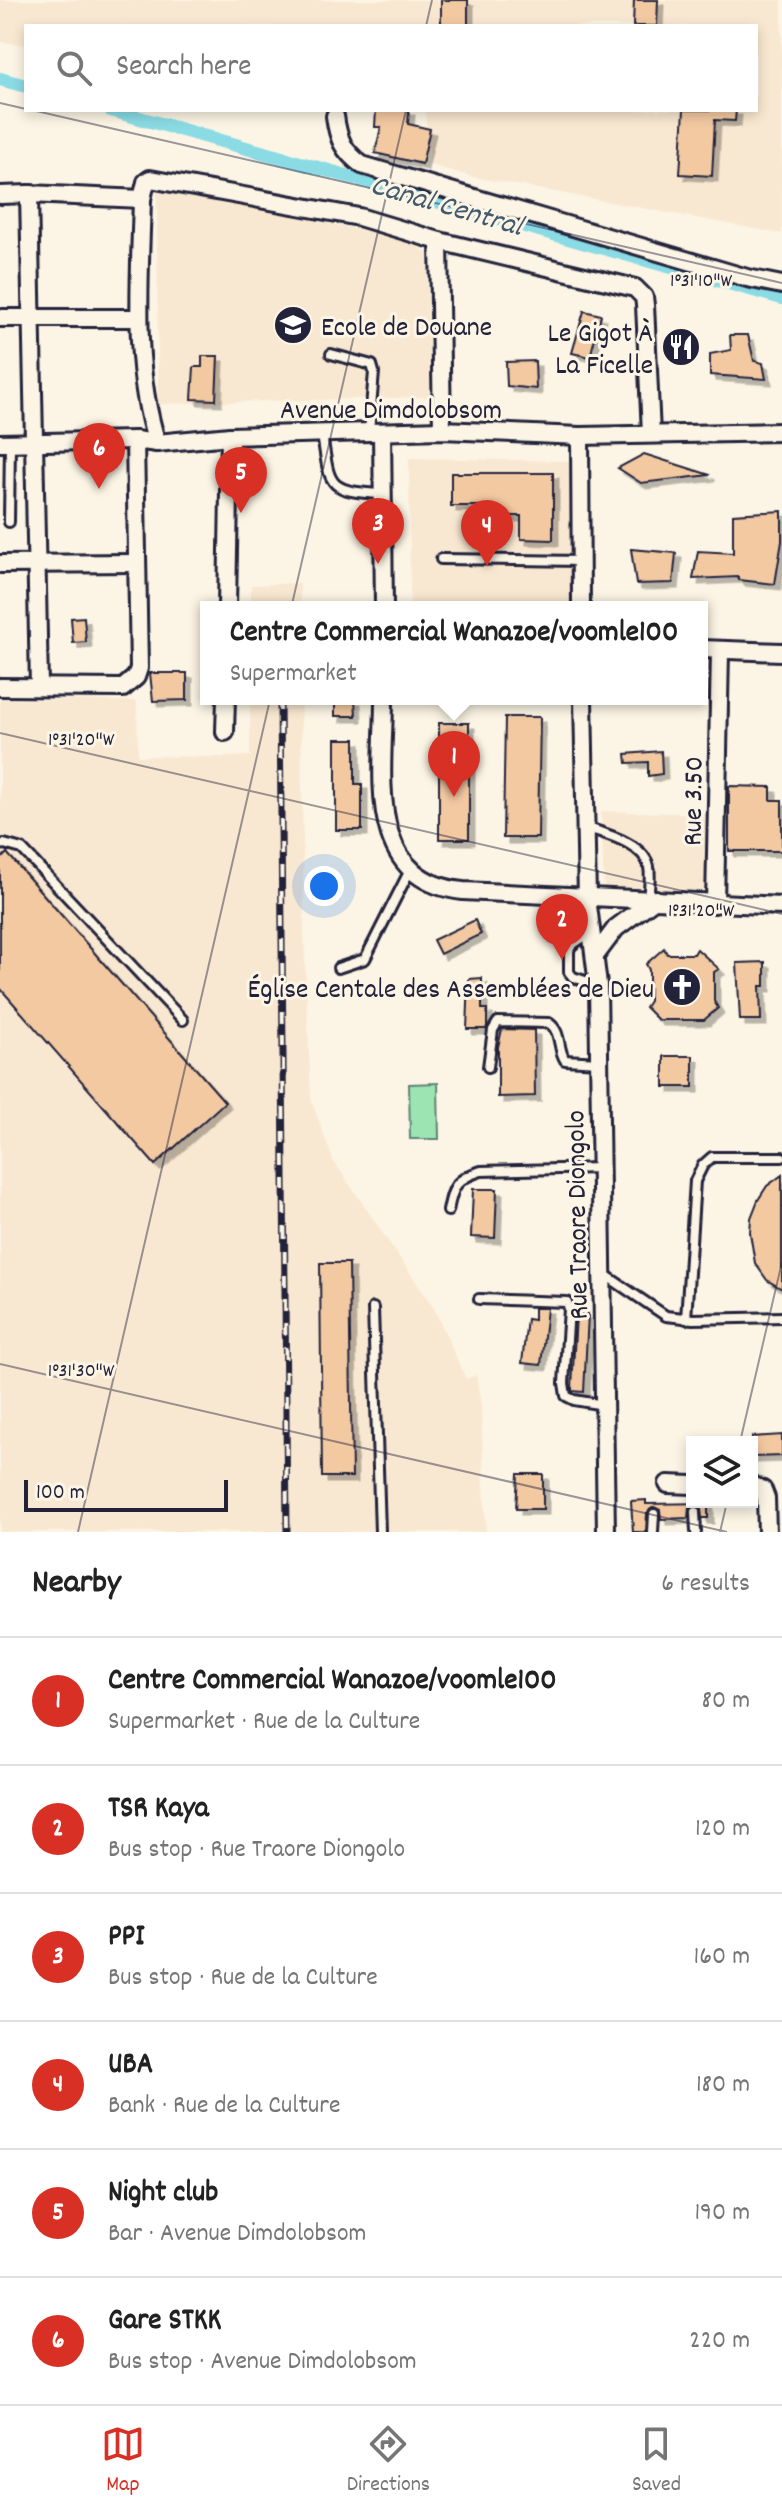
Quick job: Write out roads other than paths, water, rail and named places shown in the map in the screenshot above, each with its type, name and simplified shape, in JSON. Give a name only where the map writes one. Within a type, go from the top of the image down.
[{"type":"street","points":[[335,116],[337,135],[346,154],[362,165],[747,278],[782,285]]},
{"type":"street","points":[[157,443],[149,415],[139,318],[142,199],[146,182],[150,179],[359,217],[439,241],[627,285],[641,291],[645,305],[651,434]]},
{"type":"street","points":[[29,194],[39,686]]},
{"type":"street","points":[[0,195],[142,199]]},
{"type":"street","points":[[439,241],[442,430]]},
{"type":"street","points":[[0,318],[139,318]]},
{"type":"street","name":"Avenue Dimdolobsom","points":[[5,443],[135,440],[157,443],[230,436],[442,430],[580,436],[782,432]]},
{"type":"street","points":[[375,432],[383,494],[384,601]]},
{"type":"street","points":[[227,601],[230,436]]},
{"type":"street","points":[[580,436],[581,601]]},
{"type":"street","points":[[0,687],[123,688],[136,677],[139,668],[135,440]]},
{"type":"street","points":[[0,564],[137,563]]},
{"type":"street","points":[[708,650],[782,652]]},
{"type":"street","name":"Rue 3.50","points":[[715,904],[720,651]]},
{"type":"street","points":[[225,732],[226,705]]},
{"type":"street","points":[[384,705],[386,820],[390,839],[410,870],[423,881],[441,888],[782,906]]},
{"type":"street","name":"Rue Traore Diongolo","points":[[583,705],[587,898],[598,985],[606,1532]]},
{"type":"street","points":[[595,956],[616,928],[652,899]]},
{"type":"street","points":[[668,1484],[686,1485]]},
{"type":"street","points":[[758,1488],[763,1490],[766,1498],[767,1532]]},
{"type":"lane","points":[[331,354],[372,365],[375,432]]},
{"type":"lane","points":[[322,434],[328,475],[334,484],[353,492],[383,494]]},
{"type":"lane","points":[[5,443],[9,522]]},
{"type":"lane","points":[[441,559],[581,561]]},
{"type":"lane","points":[[585,827],[627,843],[646,859],[650,869],[652,899]]},
{"type":"lane","points":[[0,845],[22,849],[183,1020]]},
{"type":"lane","points":[[338,968],[365,959],[410,870]]},
{"type":"lane","points":[[592,931],[569,950],[569,972],[573,977],[598,985]]},
{"type":"lane","points":[[488,1067],[493,1030],[498,1022],[549,1023],[559,1037],[560,1053],[565,1060],[599,1062]]},
{"type":"lane","points":[[686,1319],[695,1181],[703,1165],[712,1157],[782,1157]]},
{"type":"lane","points":[[448,1211],[452,1189],[464,1177],[481,1171],[600,1168]]},
{"type":"lane","points":[[602,1273],[666,1316],[686,1319],[782,1317]]},
{"type":"lane","points":[[479,1299],[567,1302],[566,1396],[604,1405]]},
{"type":"lane","points":[[373,1308],[380,1532]]},
{"type":"lane","points":[[695,1512],[696,1532]]},
{"type":"lane","points":[[653,1532],[654,1514]]},
{"type":"waterway","name":"Canal Central","points":[[0,79],[24,85]]},
{"type":"waterway","name":"Canal Central","points":[[118,112],[782,298]]},
{"type":"railway","points":[[280,705],[287,1532]]},
{"type":"place","name":"Ecole de Douane","points":[[293,325]]},
{"type":"place","name":"Le Gigot À La Ficelle","points":[[681,347]]},
{"type":"place","name":"Gare STKK","points":[[99,489]]},
{"type":"place","name":"Night club","points":[[241,513]]},
{"type":"place","name":"PPI","points":[[378,564]]},
{"type":"place","name":"UBA","points":[[487,566]]},
{"type":"place","name":"Centre Commercial Wanazoe/voomle100","points":[[454,797]]},
{"type":"place","name":"TSR Kaya","points":[[562,960]]},
{"type":"place","name":"Église Centale des Assemblées de Dieu","points":[[682,987]]}]
